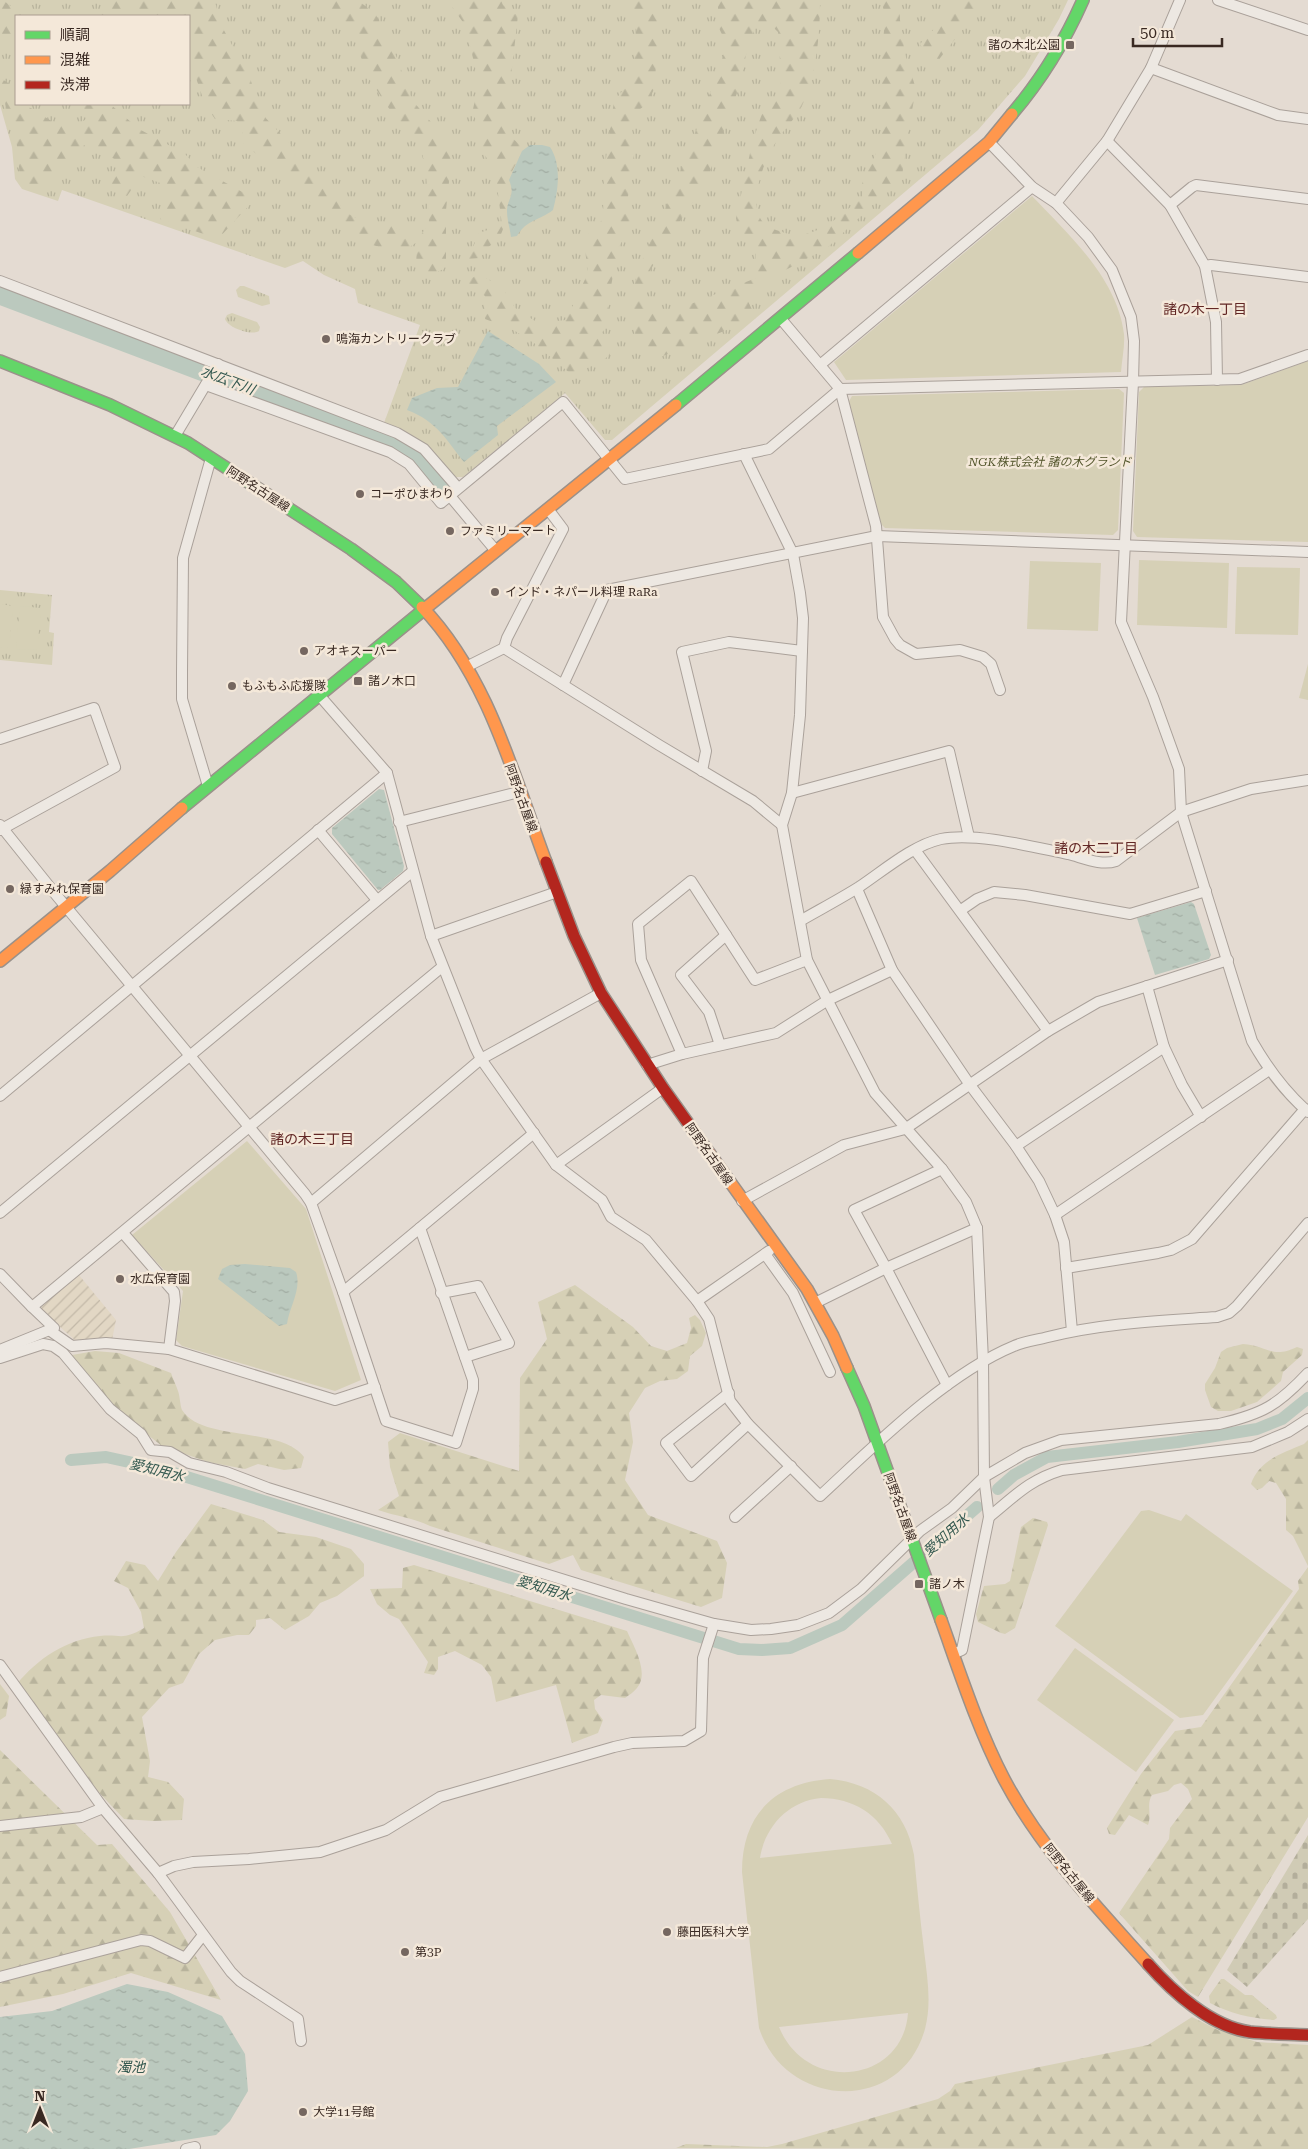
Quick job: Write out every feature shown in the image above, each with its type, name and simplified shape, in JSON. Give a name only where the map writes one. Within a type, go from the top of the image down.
[{"type":"main road","points":[[0,961],[208,786],[781,320],[989,142],[1033,88],[1072,25],[1084,0]]},
{"type":"main road","name":"阿野名古屋線","points":[[0,361],[130,415],[175,436],[211,458],[348,545],[382,570],[425,610],[452,642],[468,666],[486,702],[574,936],[601,993],[647,1065],[815,1303],[843,1358],[877,1443],[982,1731],[1001,1771],[1034,1828],[1066,1872],[1164,1982],[1184,2000],[1225,2025],[1248,2032],[1308,2035]]},
{"type":"street","points":[[1056,203],[1107,141],[1151,68],[1180,0]]},
{"type":"street","points":[[1218,0],[1308,30]]},
{"type":"street","points":[[1151,68],[1278,115],[1308,119]]},
{"type":"street","points":[[1107,141],[1170,205],[1205,266],[1216,322],[1217,380]]},
{"type":"street","points":[[989,142],[1032,187],[1056,203],[1088,237],[1112,270],[1131,317],[1134,341],[1133,382],[1121,622],[1154,698],[1179,769],[1181,812],[1252,1041],[1269,1070],[1286,1092],[1306,1111],[1192,1239],[1164,1251],[1066,1268]]},
{"type":"street","points":[[1170,205],[1196,185],[1308,200]]},
{"type":"street","points":[[820,365],[1032,187]]},
{"type":"street","points":[[1205,266],[1211,265],[1308,277]]},
{"type":"street","points":[[0,281],[409,438],[428,453],[458,488]]},
{"type":"street","points":[[781,320],[840,389],[876,526],[883,616],[895,639],[900,645],[916,654],[960,650],[983,657],[991,664],[1000,690]]},
{"type":"street","points":[[207,384],[390,452],[408,464],[441,503],[562,402],[625,479],[769,449],[840,389],[1240,379],[1308,356]]},
{"type":"street","points":[[175,436],[217,365]]},
{"type":"street","points":[[744,454],[793,554],[803,618],[800,715],[792,793],[782,825],[807,960],[875,1093],[942,1169],[966,1202],[977,1228],[983,1362],[984,1477],[989,1517],[962,1650],[953,1654]]},
{"type":"street","points":[[208,786],[182,699],[183,558],[211,458]]},
{"type":"street","points":[[450,496],[496,551]]},
{"type":"street","points":[[468,666],[504,648],[507,638],[563,529],[548,509]]},
{"type":"street","points":[[563,685],[608,590],[877,536],[1308,552]]},
{"type":"street","points":[[702,771],[706,751],[682,652],[729,642],[802,651]]},
{"type":"street","points":[[504,648],[753,801],[782,825]]},
{"type":"street","points":[[319,696],[387,773],[431,936],[481,1059],[556,1165],[602,1200],[610,1217],[646,1240],[697,1301],[709,1319],[730,1401],[748,1424],[820,1496],[877,1443],[947,1385],[983,1362],[1015,1345],[1072,1331],[1112,1325],[1217,1317],[1229,1313],[1308,1223]]},
{"type":"street","points":[[0,739],[94,708],[114,767],[1,828],[311,1203],[386,1421],[456,1443],[473,1389],[473,1380],[420,1228]]},
{"type":"street","points":[[792,793],[949,751],[969,837]]},
{"type":"street","points":[[0,1096],[387,773]]},
{"type":"street","points":[[800,922],[915,850],[941,839],[969,837],[1068,854],[1107,864],[1116,861],[1181,812],[1251,789],[1308,780]]},
{"type":"street","points":[[399,822],[519,792]]},
{"type":"street","points":[[318,830],[377,900]]},
{"type":"street","points":[[915,850],[961,910],[1048,1031]]},
{"type":"street","points":[[0,1213],[413,871]]},
{"type":"street","points":[[682,1054],[641,960],[638,924],[691,881],[755,980],[807,960]]},
{"type":"street","points":[[856,888],[892,970],[970,1084],[1016,1146],[1039,1182],[1055,1215],[1064,1242],[1072,1331]]},
{"type":"street","points":[[961,910],[977,899],[994,892],[1025,895],[1130,914],[1206,890]]},
{"type":"street","points":[[431,936],[557,892]]},
{"type":"street","points":[[720,1045],[709,1012],[681,975],[726,935]]},
{"type":"street","points":[[742,1201],[844,1145],[905,1129],[1048,1031],[1098,1002],[1228,960]]},
{"type":"street","points":[[32,1307],[442,967]]},
{"type":"street","points":[[647,1065],[682,1054],[776,1033],[828,1000],[892,970]]},
{"type":"street","points":[[1147,986],[1164,1047],[1182,1085],[1201,1117]]},
{"type":"street","points":[[311,1203],[481,1059],[601,993]]},
{"type":"street","points":[[1016,1146],[1164,1047]]},
{"type":"street","points":[[1055,1215],[1269,1070]]},
{"type":"street","points":[[556,1165],[663,1088]]},
{"type":"street","points":[[343,1292],[534,1133]]},
{"type":"street","points":[[942,1169],[854,1210],[947,1385]]},
{"type":"street","points":[[815,1303],[886,1268],[977,1228]]},
{"type":"street","points":[[123,1233],[174,1292],[175,1301],[169,1349]]},
{"type":"street","points":[[697,1301],[776,1246]]},
{"type":"street","points":[[765,1254],[793,1293],[830,1372]]},
{"type":"street","points":[[0,1274],[54,1328],[0,1350]]},
{"type":"street","points":[[442,1293],[478,1286],[510,1343],[465,1357]]},
{"type":"street","points":[[49,1330],[72,1346],[106,1343],[169,1349],[335,1400],[375,1387]]},
{"type":"street","points":[[0,1358],[43,1344],[54,1346],[63,1353],[110,1409],[141,1434],[151,1450],[170,1452],[189,1463],[226,1472],[268,1488],[713,1626],[751,1630],[771,1629],[815,1620],[829,1613],[861,1589],[984,1477],[1026,1453],[1060,1440],[1219,1424],[1259,1413],[1285,1397],[1308,1373]]},
{"type":"street","points":[[728,1394],[666,1443],[691,1476],[748,1424]]},
{"type":"street","points":[[989,1517],[1023,1488],[1042,1476],[1062,1470],[1252,1447],[1288,1432],[1308,1419]]},
{"type":"street","points":[[735,1517],[791,1466]]},
{"type":"street","points":[[158,1874],[174,1866],[200,1861],[249,1860],[312,1854],[386,1830],[440,1797],[614,1747],[632,1743],[684,1741],[701,1731],[702,1658],[713,1626]]},
{"type":"street","points":[[0,1665],[103,1808],[158,1874],[230,1972],[240,1981],[298,2019],[301,2041]]},
{"type":"street","points":[[0,1826],[81,1817],[103,1808]]},
{"type":"street","points":[[0,1977],[141,1940],[150,1941],[185,1958],[203,1935]]},
{"type":"shaded area","points":[[79,1275],[116,1320],[112,1340],[77,1342],[41,1310],[42,1304]]},
{"type":"green space","name":"鳴海カントリークラブ","points":[[0,0],[1068,0],[1059,19],[1025,76],[978,130],[612,440],[605,440],[565,393],[463,477],[456,477],[415,439],[384,423],[420,325],[358,303],[355,289],[324,275],[303,261],[285,268],[62,190],[58,201],[22,189],[15,179],[12,147],[0,105]]},
{"type":"green space","points":[[0,0],[3,0],[22,15],[15,15],[15,52],[0,40]]},
{"type":"green space","points":[[104,0],[211,0],[216,5],[220,23],[250,78],[261,113],[292,146],[329,193],[349,214],[365,223],[382,222],[401,230],[417,241],[429,223],[426,172],[421,148],[413,132],[398,122],[368,77],[351,29],[325,16],[313,6],[312,0],[357,0],[375,13],[397,58],[412,100],[449,143],[451,163],[446,210],[446,262],[444,269],[431,274],[416,269],[417,242],[401,253],[355,240],[243,143],[243,134],[237,121],[215,119],[205,104],[196,78],[190,71],[190,15],[134,15],[133,6],[126,15],[97,15]]},
{"type":"green space","points":[[447,0],[501,0],[503,5],[518,15],[505,131],[524,149],[511,173],[512,195],[508,217],[499,239],[487,248],[480,258],[468,259],[479,233],[502,225],[495,170],[484,154],[473,109],[479,83],[465,25]]},
{"type":"green space","points":[[629,0],[654,0],[662,39],[656,60],[655,87],[647,104],[636,112],[632,127],[634,154],[628,197],[631,206],[629,230],[618,248],[608,303],[606,327],[601,334],[609,348],[610,355],[600,362],[572,375],[534,343],[512,329],[485,319],[485,296],[465,282],[477,275],[502,287],[515,308],[538,323],[566,320],[588,273],[584,242],[593,226],[603,220],[604,173],[614,101],[630,82],[636,48],[636,28]]},
{"type":"green space","points":[[718,0],[820,0],[817,51],[808,89],[799,112],[779,137],[766,160],[758,185],[757,197],[757,209],[760,219],[767,226],[785,233],[806,234],[827,225],[863,196],[862,183],[877,151],[881,132],[880,71],[885,21],[882,0],[899,0],[905,54],[916,89],[902,177],[827,248],[761,283],[746,297],[756,318],[658,358],[643,355],[633,322],[632,305],[636,278],[665,210],[727,45],[718,26]],"holes":[[[772,26],[778,32],[781,89],[762,113],[752,144],[736,218],[739,233],[746,240],[756,243],[756,278],[683,307],[660,313],[647,301],[646,278],[665,244],[707,180],[739,87],[746,55],[755,28]]]},
{"type":"green space","points":[[961,0],[986,0],[933,67],[920,44]]},
{"type":"green space","points":[[0,78],[13,88],[15,105],[24,105],[57,124],[65,126],[73,126],[87,119],[81,105],[111,105],[139,129],[185,154],[197,167],[255,199],[218,239],[160,219],[163,184],[141,176],[127,196],[105,187],[121,162],[84,145],[70,170],[39,190],[26,185],[20,178],[17,146],[4,99],[0,96]]},
{"type":"green space","points":[[1032,196],[1076,242],[1102,276],[1112,294],[1120,314],[1124,334],[1121,372],[846,380],[834,362]]},
{"type":"green space","points":[[240,286],[269,296],[270,304],[262,306],[238,297],[236,290]]},
{"type":"green space","points":[[232,313],[257,322],[260,327],[259,331],[246,332],[235,328],[225,319],[227,315]]},
{"type":"green space","name":"NGK株式会社 諸の木グランド","points":[[1308,361],[1308,542],[1137,537],[1133,531],[1139,392],[1144,387],[1241,385]]},
{"type":"green space","name":"NGK株式会社 諸の木グランド","points":[[1119,389],[1124,393],[1118,530],[1113,535],[885,528],[880,523],[848,403],[852,396]]},
{"type":"green space","points":[[1139,560],[1229,563],[1227,628],[1137,625]]},
{"type":"green space","points":[[1030,561],[1101,563],[1098,631],[1027,629]]},
{"type":"green space","points":[[1237,567],[1300,568],[1298,635],[1235,634]]},
{"type":"green space","points":[[0,590],[52,595],[49,632],[54,633],[52,665],[0,660]]},
{"type":"green space","points":[[0,604],[13,606],[9,648],[0,647]]},
{"type":"green space","points":[[20,606],[41,608],[37,650],[16,649]]},
{"type":"green space","points":[[1308,664],[1308,700],[1299,698]]},
{"type":"green space","points":[[247,1141],[306,1209],[361,1380],[335,1391],[182,1346],[176,1340],[183,1291],[132,1235]]},
{"type":"green space","points":[[575,1285],[633,1327],[651,1346],[667,1351],[687,1343],[691,1328],[689,1318],[695,1315],[700,1320],[706,1333],[702,1346],[690,1356],[688,1371],[677,1379],[660,1381],[645,1388],[629,1413],[633,1442],[625,1480],[648,1515],[717,1541],[727,1563],[722,1598],[701,1607],[581,1570],[573,1555],[549,1564],[418,1521],[378,1510],[399,1496],[390,1467],[388,1442],[400,1433],[519,1471],[520,1378],[547,1339],[538,1302]]},
{"type":"green space","points":[[1243,1344],[1276,1352],[1297,1347],[1303,1349],[1302,1355],[1283,1372],[1281,1381],[1257,1402],[1231,1411],[1218,1411],[1211,1407],[1205,1390],[1205,1384],[1215,1368],[1221,1352],[1227,1348]]},
{"type":"green space","points":[[95,1351],[119,1353],[171,1373],[179,1393],[182,1410],[192,1420],[223,1431],[261,1437],[293,1447],[304,1457],[301,1468],[284,1470],[258,1464],[245,1469],[208,1462],[162,1446],[117,1411],[72,1355]]},
{"type":"green space","points":[[1308,1440],[1308,1566],[1293,1536],[1286,1530],[1286,1499],[1276,1483],[1269,1481],[1257,1490],[1251,1484],[1266,1463],[1280,1454],[1304,1444]]},
{"type":"green space","points":[[211,1504],[263,1520],[279,1532],[316,1537],[351,1549],[364,1564],[364,1576],[337,1596],[320,1603],[309,1616],[285,1630],[270,1618],[256,1620],[256,1626],[249,1635],[237,1635],[215,1640],[199,1654],[183,1683],[169,1688],[142,1717],[150,1761],[148,1777],[168,1782],[184,1799],[182,1820],[124,1819],[89,1782],[17,1684],[43,1659],[76,1641],[100,1636],[126,1636],[144,1628],[141,1612],[128,1588],[114,1581],[126,1561],[145,1565],[158,1581],[176,1552]]},
{"type":"green space","points":[[1149,1510],[1181,1521],[1186,1514],[1293,1591],[1203,1715],[1180,1718],[1055,1626],[1141,1511]]},
{"type":"green space","points":[[1033,1518],[1047,1522],[1048,1525],[1015,1628],[1005,1634],[1001,1633],[978,1622],[976,1614],[984,1586],[1005,1584],[1010,1581],[1021,1527]]},
{"type":"green space","points":[[414,1565],[627,1631],[639,1659],[642,1675],[641,1682],[625,1698],[601,1695],[594,1700],[595,1709],[603,1720],[598,1733],[572,1743],[556,1685],[496,1702],[491,1677],[482,1665],[455,1651],[438,1657],[438,1669],[434,1675],[424,1673],[428,1662],[399,1619],[390,1615],[377,1604],[370,1589],[402,1588],[403,1568]]},
{"type":"green space","points":[[1308,1567],[1308,1817],[1198,1997],[1188,1991],[1119,1913],[1169,1839],[1170,1828],[1192,1799],[1188,1789],[1181,1783],[1174,1785],[1168,1791],[1152,1795],[1149,1802],[1148,1825],[1129,1815],[1115,1835],[1109,1834],[1107,1828],[1141,1774],[1175,1731],[1201,1727],[1299,1589],[1298,1581]]},
{"type":"green space","points":[[1075,1648],[1174,1720],[1136,1772],[1037,1700]]},
{"type":"green space","points":[[0,1684],[9,1696],[6,1716],[0,1720]]},
{"type":"green space","points":[[0,1750],[97,1845],[112,1844],[170,1912],[221,2000],[131,1973],[63,1994],[0,2007]]},
{"type":"green space","points":[[830,1779],[861,1786],[874,1793],[896,1812],[910,1839],[914,1855],[929,1999],[927,2019],[925,2029],[912,2057],[893,2077],[869,2088],[843,2091],[817,2087],[793,2074],[773,2055],[759,2028],[742,1872],[743,1852],[755,1819],[765,1806],[778,1795],[793,1787]],"holes":[[[821,1798],[844,1801],[864,1810],[880,1824],[892,1844],[760,1858],[767,1836],[780,1817],[799,1804]],[[908,2013],[902,2036],[890,2054],[872,2066],[852,2072],[831,2071],[810,2063],[792,2049],[779,2027]]]},
{"type":"green space","points":[[1308,1835],[1308,1919],[1247,1987],[1227,1970]]},
{"type":"green space","points":[[1221,1979],[1224,1979],[1245,1995],[1252,1995],[1276,2015],[1277,2018],[1274,2020],[1241,2015],[1210,2003],[1209,1996]]},
{"type":"green space","points":[[1192,2017],[1218,2030],[1257,2042],[1308,2045],[1308,2149],[676,2148],[686,2144],[767,2147],[782,2144],[938,2099],[950,2091],[955,2084],[1148,2045]]},
{"type":"water","points":[[530,145],[550,147],[554,154],[558,170],[555,203],[553,210],[548,214],[529,223],[517,236],[511,237],[507,218],[508,203],[512,190],[509,180],[522,151]]},
{"type":"water","points":[[488,331],[539,364],[556,382],[497,426],[498,435],[464,462],[434,426],[407,410],[412,398],[437,388],[458,387]]},
{"type":"water","points":[[379,789],[384,790],[404,866],[403,871],[378,890],[332,834],[332,828]]},
{"type":"water","points":[[1191,902],[1194,904],[1211,955],[1209,959],[1155,975],[1137,918]]},
{"type":"water","points":[[245,1264],[290,1268],[296,1272],[296,1292],[287,1324],[279,1326],[218,1279],[222,1269],[230,1265]]},
{"type":"water","name":"濁池","points":[[127,1984],[168,1992],[222,2016],[245,2054],[248,2091],[230,2121],[216,2135],[129,2149],[0,2149],[0,2017],[52,2011]]},
{"type":"waterway","name":"水広下川","points":[[0,294],[392,442],[414,454],[443,487]]},
{"type":"waterway","name":"愛知用水","points":[[998,1489],[1014,1475],[1047,1457],[1178,1442],[1257,1429],[1282,1419],[1308,1398]]},
{"type":"waterway","name":"愛知用水","points":[[71,1460],[106,1457],[161,1469],[739,1649],[790,1648],[842,1625],[977,1507]]},
{"type":"traffic: fast","points":[[1012,114],[1052,60],[1083,0]]},
{"type":"traffic: fast","points":[[676,405],[858,253]]},
{"type":"traffic: fast","points":[[0,361],[110,405],[188,443],[351,549],[396,582],[422,607]]},
{"type":"traffic: fast","points":[[182,808],[427,607]]},
{"type":"traffic: fast","points":[[847,1368],[864,1406],[941,1620]]},
{"type":"traffic: slow","points":[[858,253],[989,142],[1012,114]]},
{"type":"traffic: slow","points":[[427,607],[676,405]]},
{"type":"traffic: slow","points":[[422,607],[445,634],[465,664],[482,695],[510,761],[546,862]]},
{"type":"traffic: slow","points":[[0,961],[110,871],[182,808]]},
{"type":"traffic: slow","points":[[710,1154],[807,1289],[833,1336],[847,1368]]},
{"type":"traffic: slow","points":[[941,1620],[986,1741],[1019,1805],[1070,1876],[1148,1964]]},
{"type":"traffic: jam","points":[[546,862],[574,936],[601,993],[663,1088],[710,1154]]},
{"type":"traffic: jam","points":[[1148,1964],[1193,2006],[1221,2023],[1235,2029],[1250,2032],[1308,2035]]},
{"type":"place","name":"諸の木北公園","points":[[1070,45]]},
{"type":"place","name":"鳴海カントリークラブ","points":[[326,339]]},
{"type":"place","name":"コーポひまわり","points":[[360,494]]},
{"type":"place","name":"ファミリーマート","points":[[450,531]]},
{"type":"place","name":"インド・ネパール料理 RaRa","points":[[495,592]]},
{"type":"place","name":"アオキスーパー","points":[[304,651]]},
{"type":"place","name":"諸ノ木口","points":[[358,681]]},
{"type":"place","name":"もふもふ応援隊","points":[[232,686]]},
{"type":"place","name":"緑すみれ保育園","points":[[10,889]]},
{"type":"place","name":"水広保育園","points":[[120,1279]]},
{"type":"place","name":"諸ノ木","points":[[919,1584]]},
{"type":"place","name":"藤田医科大学","points":[[667,1932]]},
{"type":"place","name":"第3P","points":[[405,1952]]},
{"type":"place","name":"大学11号館","points":[[303,2112]]},
{"type":"district","name":"諸の木一丁目","points":[[1205,309]]},
{"type":"district","name":"諸の木二丁目","points":[[1096,848]]},
{"type":"district","name":"諸の木三丁目","points":[[312,1139]]}]
